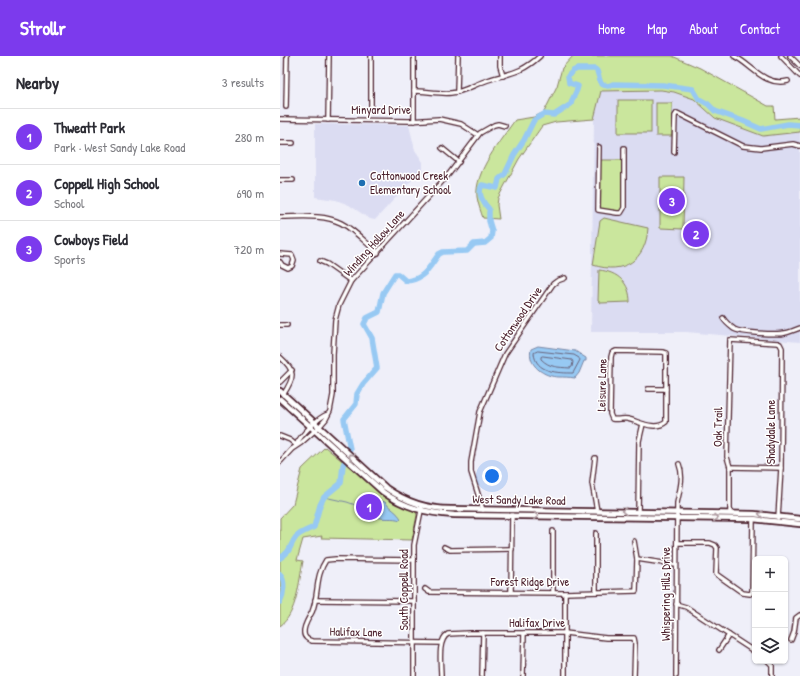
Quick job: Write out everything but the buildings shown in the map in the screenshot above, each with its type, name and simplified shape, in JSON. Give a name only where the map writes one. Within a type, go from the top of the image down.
[{"type":"main road","name":"West Sandy Lake Road","points":[[281,395],[315,427],[337,452],[399,497],[422,506],[444,509],[482,510],[754,514],[800,524]]},
{"type":"main road","name":"West Sandy Lake Road","points":[[315,427],[340,446],[360,468],[394,500],[421,511],[441,514],[483,516],[800,520]]},
{"type":"street","points":[[286,107],[287,56]]},
{"type":"street","points":[[328,56],[328,120]]},
{"type":"street","points":[[371,56],[371,111]]},
{"type":"street","points":[[414,56],[414,121]]},
{"type":"street","points":[[457,92],[458,56]]},
{"type":"street","points":[[500,56],[500,66],[503,76]]},
{"type":"street","points":[[414,90],[443,93],[457,92],[487,80],[514,73],[527,67],[540,56]]},
{"type":"street","points":[[734,56],[768,80],[782,82],[788,81]]},
{"type":"street","points":[[781,56],[800,76]]},
{"type":"street","points":[[790,56],[800,66]]},
{"type":"street","points":[[674,152],[674,116],[677,113],[743,146],[761,148],[793,144],[800,146]]},
{"type":"street","name":"Minyard Drive","points":[[280,119],[444,120],[465,127],[478,135]]},
{"type":"street","name":"Winding Hollow Lane","points":[[280,462],[296,445],[299,439],[326,419],[332,404],[335,320],[339,305],[352,281],[459,162],[478,135],[494,125],[498,124],[506,126]]},
{"type":"street","points":[[280,143],[293,143]]},
{"type":"street","points":[[599,147],[598,210],[617,213],[621,213],[624,208],[624,148]]},
{"type":"street","points":[[442,148],[459,162]]},
{"type":"street","points":[[280,180],[293,180]]},
{"type":"street","points":[[280,217],[315,218],[338,222],[355,233],[378,253]]},
{"type":"street","points":[[280,254],[292,255],[294,263],[288,268],[280,262]]},
{"type":"street","points":[[320,261],[352,281]]},
{"type":"street","name":"Cottonwood Drive","points":[[483,516],[471,472],[471,462],[480,412],[505,354],[553,284],[565,278]]},
{"type":"street","points":[[723,318],[728,325],[739,331],[779,334],[799,330]]},
{"type":"street","points":[[280,325],[287,325]]},
{"type":"street","name":"Oak Trail","points":[[730,513],[730,467],[727,457],[730,340],[780,344]]},
{"type":"street","name":"Shadydale Lane","points":[[778,519],[781,468],[782,348],[780,344]]},
{"type":"street","name":"Leisure Lane","points":[[616,351],[666,353],[666,422],[662,425],[643,424],[627,419],[612,419],[610,414],[612,353],[616,351]]},
{"type":"street","points":[[280,357],[292,370],[292,378],[281,395]]},
{"type":"street","points":[[280,382],[292,370]]},
{"type":"street","points":[[648,388],[666,389]]},
{"type":"street","points":[[638,518],[639,441],[643,424]]},
{"type":"street","points":[[280,436],[290,440],[296,445]]},
{"type":"street","points":[[595,458],[592,483],[597,511]]},
{"type":"street","name":"Whispering Hills Drive","points":[[676,676],[677,502],[681,476],[679,464]]},
{"type":"street","points":[[730,467],[781,468]]},
{"type":"street","name":"South Coppell Road","points":[[414,676],[414,560],[415,539],[422,506]]},
{"type":"street","points":[[511,592],[512,510]]},
{"type":"street","points":[[677,543],[710,543],[715,545],[717,548],[716,574],[743,593],[750,594],[752,592],[753,519]]},
{"type":"street","points":[[553,531],[553,592]]},
{"type":"street","points":[[596,533],[596,591]]},
{"type":"street","points":[[634,541],[637,559],[676,565]]},
{"type":"street","points":[[444,547],[450,550],[512,549]]},
{"type":"street","name":"Forest Ridge Drive","points":[[425,589],[429,592],[565,593],[636,591],[637,559]]},
{"type":"street","points":[[414,560],[326,560],[318,578],[315,600],[414,602]]},
{"type":"street","points":[[565,593],[565,676]]},
{"type":"street","name":"Halifax Lane","points":[[315,600],[312,612],[304,628],[306,637],[312,641],[441,643]]},
{"type":"street","points":[[676,604],[686,607],[752,650]]},
{"type":"street","points":[[791,640],[798,616]]},
{"type":"street","points":[[482,633],[482,676]]},
{"type":"street","name":"Halifax Drive","points":[[441,643],[445,635],[448,634],[482,633],[565,633],[606,638],[634,638],[634,676]]},
{"type":"street","points":[[523,676],[524,633]]},
{"type":"street","points":[[719,650],[729,635]]},
{"type":"street","points":[[441,643],[441,676]]},
{"type":"street","points":[[770,664],[772,666],[772,676]]},
{"type":"shaded area","points":[[661,90],[674,92],[694,99],[715,118],[763,136],[800,132],[800,342],[686,332],[591,332],[594,119],[600,91]]},
{"type":"shaded area","name":"Cottonwood Creek Elementary School","points":[[315,124],[409,125],[415,150],[423,162],[423,168],[375,220],[370,219],[349,205],[336,200],[315,197]]},
{"type":"green space","points":[[573,56],[672,56],[700,68],[768,106],[774,106],[775,119],[800,117],[800,132],[763,136],[715,118],[694,99],[674,92],[661,90],[601,91],[594,119],[556,122],[542,126],[519,159],[498,198],[497,205],[499,219],[483,218],[477,200],[477,187],[484,167],[515,120],[534,117],[544,112],[557,86],[562,68]]},
{"type":"green space","points":[[618,100],[651,100],[651,133],[618,133]]},
{"type":"green space","points":[[656,103],[672,103],[672,136],[656,136]]},
{"type":"green space","points":[[600,160],[622,160],[622,211],[599,210]]},
{"type":"green space","points":[[660,177],[684,177],[683,229],[660,228]]},
{"type":"green space","points":[[604,218],[648,228],[643,249],[631,262],[623,266],[604,268],[593,265],[600,221]]},
{"type":"green space","points":[[599,270],[612,273],[622,280],[628,289],[630,302],[601,303],[598,301]]},
{"type":"green space","points":[[325,447],[394,503],[416,512],[417,515],[412,540],[321,538],[322,536],[303,539],[297,560],[303,561],[294,605],[286,621],[280,626],[280,518],[293,504],[302,469]]},
{"type":"water","points":[[538,346],[575,351],[586,358],[586,361],[584,361],[575,378],[548,375],[534,365],[530,355],[531,349]]},
{"type":"water","points":[[380,501],[385,502],[398,514],[401,519],[377,517],[374,510],[376,503]]},
{"type":"waterway","points":[[280,558],[288,551],[296,537],[302,532],[314,527],[320,505],[324,497],[341,483],[343,465],[350,449],[344,419],[356,404],[357,394],[363,384],[377,368],[372,338],[364,324],[367,318],[379,312],[383,293],[395,274],[398,274],[406,281],[412,280],[426,272],[439,254],[443,252],[467,251],[474,244],[485,243],[491,238],[492,231],[489,221],[489,209],[480,195],[482,185],[497,188],[499,179],[505,174],[534,120],[544,114],[554,115],[571,104],[578,86],[569,83],[568,76],[573,71],[577,69],[595,69],[601,84],[608,86],[613,84],[663,85],[693,89],[699,99],[708,104],[715,111],[761,129],[788,124],[800,125]]},
{"type":"waterway","points":[[324,497],[347,502],[367,509]]},
{"type":"waterway","points":[[280,574],[283,580],[284,588],[280,602]]},
{"type":"place","name":"Cottonwood Creek Elementary School","points":[[362,183]]},
{"type":"place","name":"Cowboys Field","points":[[672,201]]},
{"type":"place","name":"Coppell High School","points":[[696,234]]},
{"type":"place","name":"Thweatt Park","points":[[369,507]]}]
